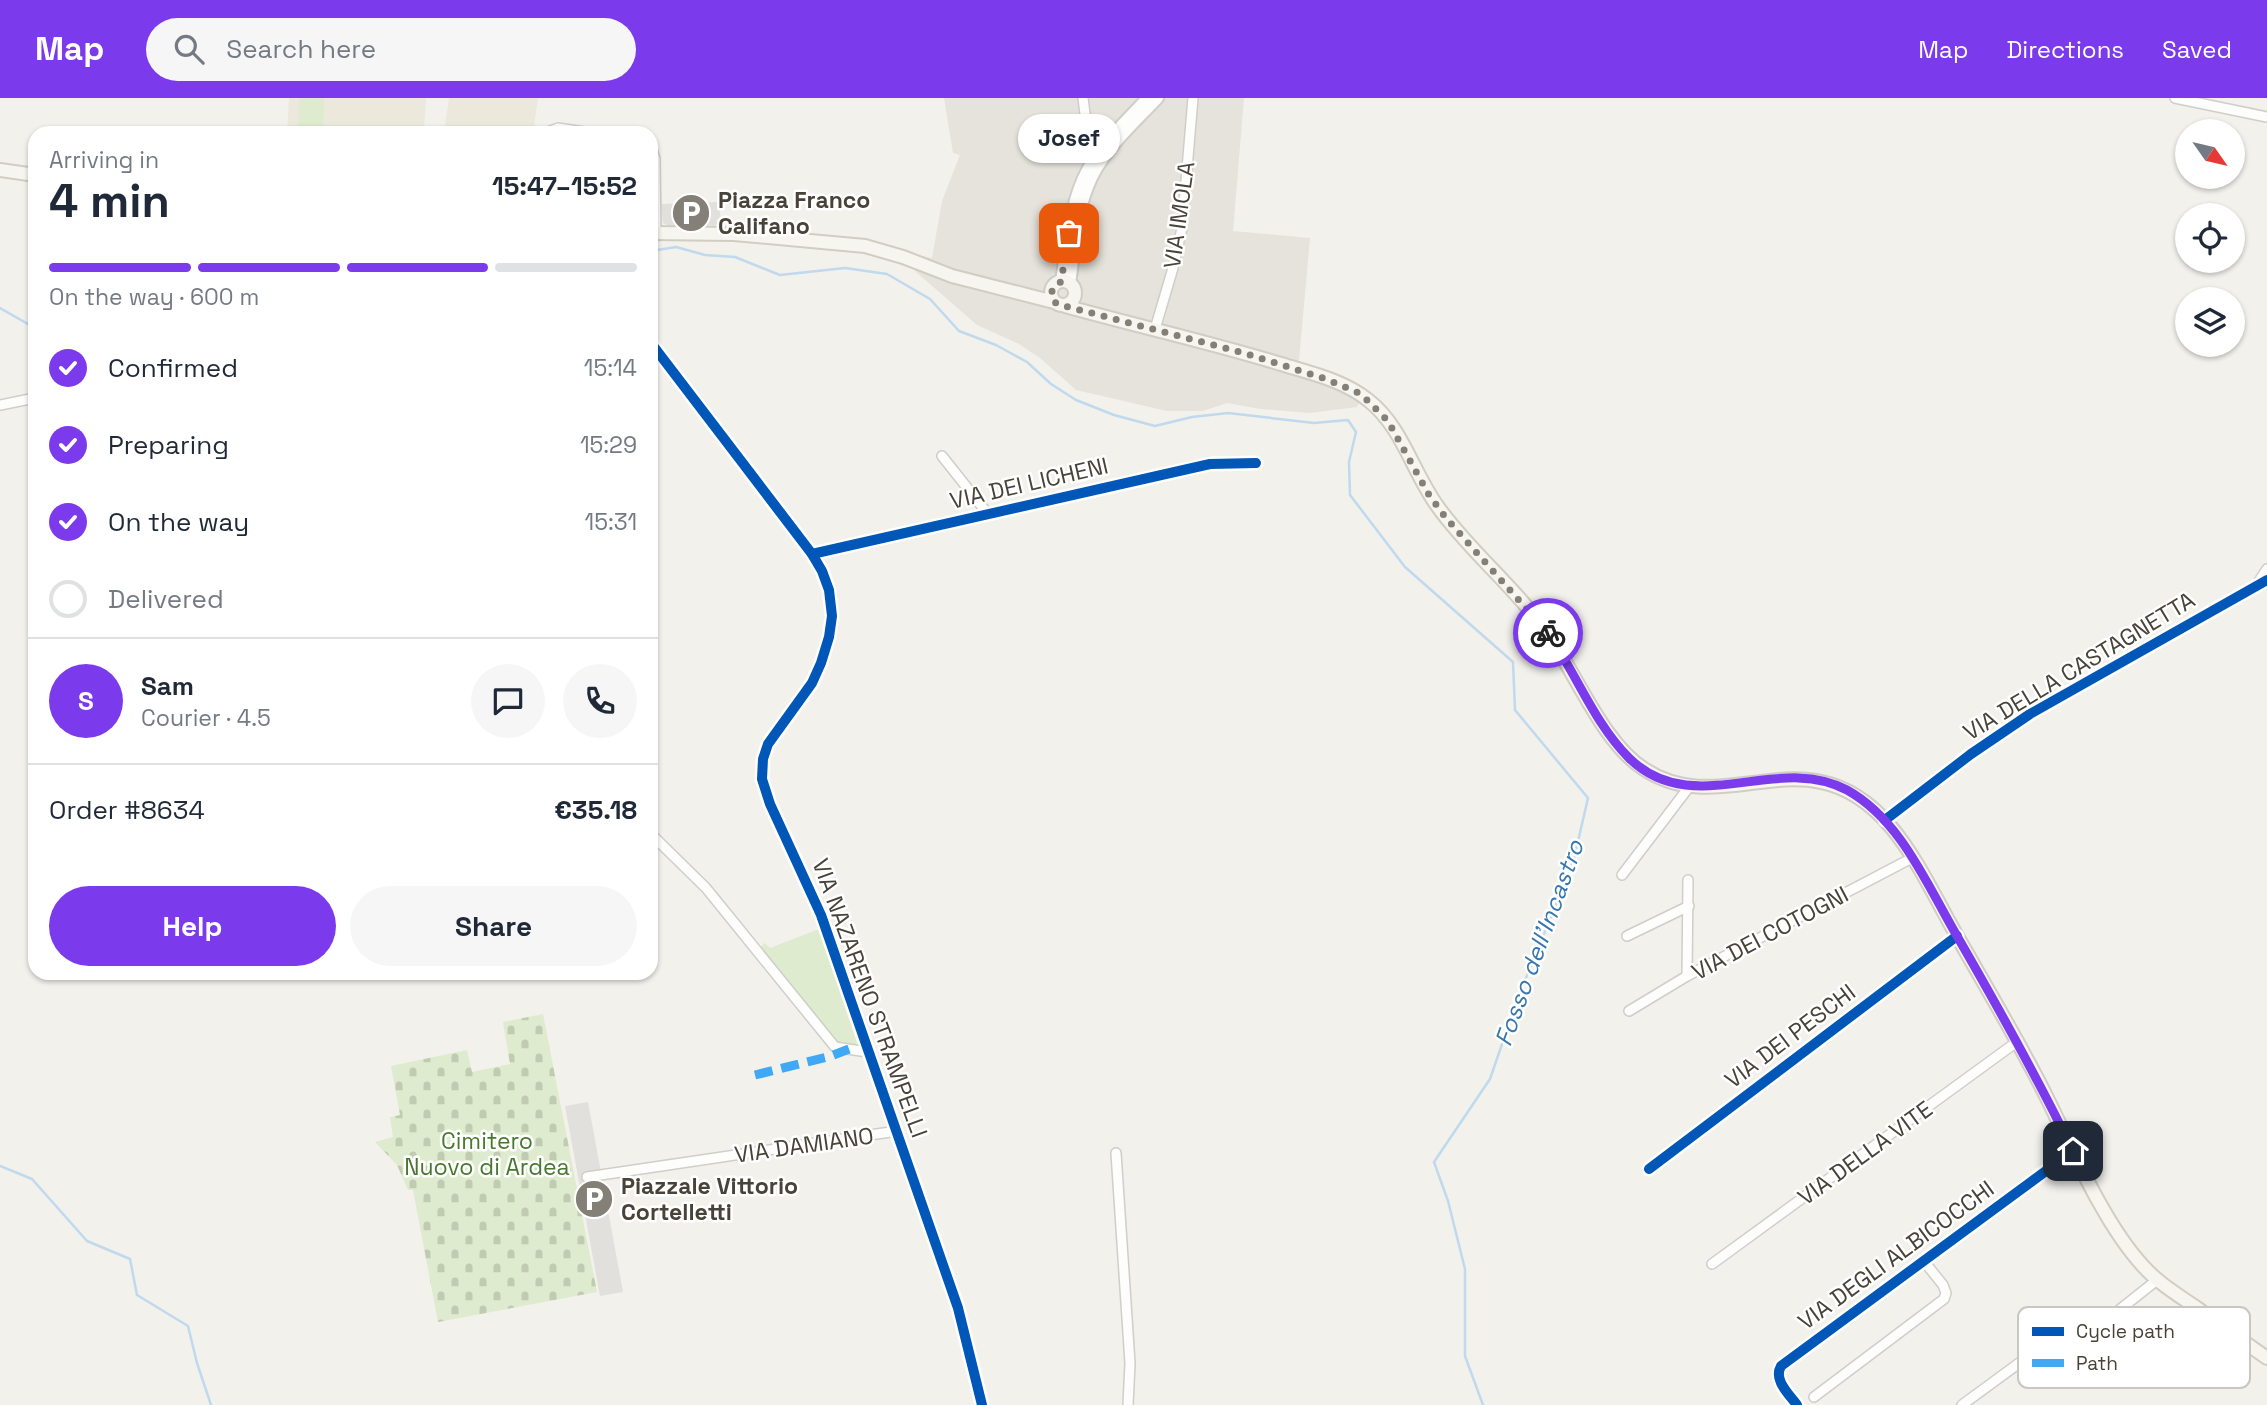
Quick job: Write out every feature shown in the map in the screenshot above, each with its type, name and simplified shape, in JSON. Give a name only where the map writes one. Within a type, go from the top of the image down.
[{"type":"main road","points":[[0,170],[28,174]]},
{"type":"main road","points":[[658,234],[734,234],[865,246],[952,276],[1244,353],[1333,381],[1361,394],[1388,421],[1435,503],[1543,626],[1619,747],[1629,757],[1648,772],[1671,783],[1689,787],[1781,779],[1816,780],[1849,791],[1885,820],[1912,858],[2018,1041],[2073,1151],[2127,1246],[2157,1280],[2195,1307]]},
{"type":"main road","points":[[1025,294],[1065,285]]},
{"type":"main road","points":[[1060,304],[1051,292],[1065,285]]},
{"type":"main road","points":[[1060,304],[1072,302],[1065,285]]},
{"type":"main road","points":[[1065,285],[1090,304],[1128,318],[1138,325]]},
{"type":"main road","points":[[2250,1346],[2267,1358]]},
{"type":"street","points":[[1083,98],[1094,149]]},
{"type":"street","points":[[1065,285],[1077,195],[1094,149],[1147,98]]},
{"type":"street","points":[[1065,285],[1089,184],[1105,157],[1158,98]]},
{"type":"street","name":"VIA IMOLA","points":[[1155,330],[1182,228],[1193,98]]},
{"type":"street","points":[[2175,98],[2267,117]]},
{"type":"street","points":[[1031,141],[1073,150],[1094,149]]},
{"type":"street","name":"VIA NAZARENO STRAMPELLI","points":[[658,351],[811,554],[822,571],[829,590],[832,611],[830,637],[815,677],[768,744],[761,774],[768,798],[821,915],[897,1131],[958,1308],[982,1405]]},
{"type":"street","points":[[0,405],[28,399]]},
{"type":"street","points":[[942,456],[988,514]]},
{"type":"street","name":"VIA DEI LICHENI","points":[[811,554],[1214,463],[1256,463]]},
{"type":"street","points":[[2265,583],[2261,577],[2267,569]]},
{"type":"street","name":"VIA DELLA CASTAGNETTA","points":[[1885,820],[1971,754],[2030,714],[2265,583]]},
{"type":"street","points":[[1622,875],[1689,787]]},
{"type":"street","points":[[658,840],[715,898],[835,1047],[867,1052]]},
{"type":"street","name":"VIA DEI COTOGNI","points":[[1629,1011],[1687,976],[1912,858]]},
{"type":"street","points":[[1687,976],[1688,880]]},
{"type":"street","points":[[1627,936],[1689,906]]},
{"type":"street","name":"VIA DEI PESCHI","points":[[1649,1168],[1957,936]]},
{"type":"street","name":"VIA DELLA VITE","points":[[1712,1264],[2018,1041]]},
{"type":"street","name":"VIA DAMIANO","points":[[587,1177],[897,1131]]},
{"type":"street","name":"VIA DEGLI ALBICOCCHI","points":[[1797,1405],[1779,1379],[1778,1372],[1782,1366],[2073,1151]]},
{"type":"street","points":[[1116,1153],[1130,1363],[1128,1405]]},
{"type":"street","points":[[1814,1397],[1944,1299],[1945,1288],[1923,1260]]},
{"type":"street","points":[[2124,1307],[2157,1280]]},
{"type":"street","points":[[1962,1405],[2018,1364]]},
{"type":"shaded area","points":[[289,98],[426,98],[424,126],[287,126]]},
{"type":"shaded area","points":[[449,98],[538,98],[534,126],[445,126]]},
{"type":"shaded area","points":[[944,98],[1244,98],[1233,231],[1310,238],[1299,361],[1344,376],[1360,401],[1357,407],[1310,413],[1227,403],[1203,411],[1167,411],[1076,390],[1040,358],[1019,344],[977,325],[915,271],[922,256],[932,258],[942,201],[960,155],[953,153]]},
{"type":"shaded area","name":"Piazza Franco Califano","points":[[719,202],[721,225],[671,227],[663,223],[661,204]]},
{"type":"shaded area","name":"Piazzale Vittorio Cortelletti","points":[[588,1102],[623,1292],[600,1296],[565,1106]]},
{"type":"green space","points":[[299,98],[324,98],[323,126],[298,126]]},
{"type":"green space","points":[[819,929],[858,1046],[844,1045],[833,1039],[760,947],[765,943],[770,948]]},
{"type":"green space","name":"Cimitero Nuovo di Ardea","points":[[543,1014],[597,1292],[438,1322],[413,1190],[408,1190],[397,1165],[375,1142],[393,1137],[390,1117],[400,1115],[391,1066],[467,1050],[472,1072],[510,1064],[503,1022]]},
{"type":"waterway","name":"Fosso dell'Incastro","points":[[658,250],[676,247],[705,255],[735,257],[780,275],[845,268],[887,274],[930,299],[959,331],[996,345],[1027,362],[1051,384],[1076,400],[1114,415],[1155,426],[1192,417],[1228,413],[1314,423],[1348,420],[1356,432],[1349,462],[1350,495],[1405,567],[1513,662],[1515,710],[1588,798],[1573,863],[1519,995],[1490,1079],[1434,1162],[1448,1201],[1465,1269],[1465,1356],[1483,1405]]},
{"type":"waterway","name":"Fosso dell'Incastro","points":[[0,308],[28,324]]},
{"type":"waterway","points":[[0,1166],[32,1179],[87,1241],[130,1259],[137,1295],[188,1326],[211,1405]]},
{"type":"marked path","points":[[755,1075],[849,1049]]},
{"type":"cycle path","points":[[658,352],[812,554],[829,590],[832,616],[821,663],[812,683],[768,744],[763,759],[762,779],[770,804],[821,915],[958,1308],[982,1405]]},
{"type":"cycle path","points":[[812,554],[1210,464],[1256,463]]},
{"type":"cycle path","points":[[1885,820],[1971,754],[2030,714],[2267,580]]},
{"type":"cycle path","points":[[1649,1169],[1957,936]]},
{"type":"cycle path","points":[[1797,1405],[1780,1382],[1781,1366],[2073,1151]]},
{"type":"way so far","points":[[1069,233],[1061,282],[1057,283],[1051,292],[1052,299],[1057,304],[1244,353],[1333,381],[1361,394],[1384,415],[1440,510],[1548,633]]},
{"type":"place","name":"Piazza Franco Califano","points":[[691,213]]},
{"type":"place","name":"Josef","points":[[1069,233]]},
{"type":"place","name":"Piazzale Vittorio Cortelletti","points":[[594,1199]]},
{"type":"route","points":[[1548,633],[1619,747],[1648,772],[1671,783],[1689,787],[1789,779],[1821,781],[1849,791],[1885,820],[1912,858],[2018,1041],[2073,1151]]}]
